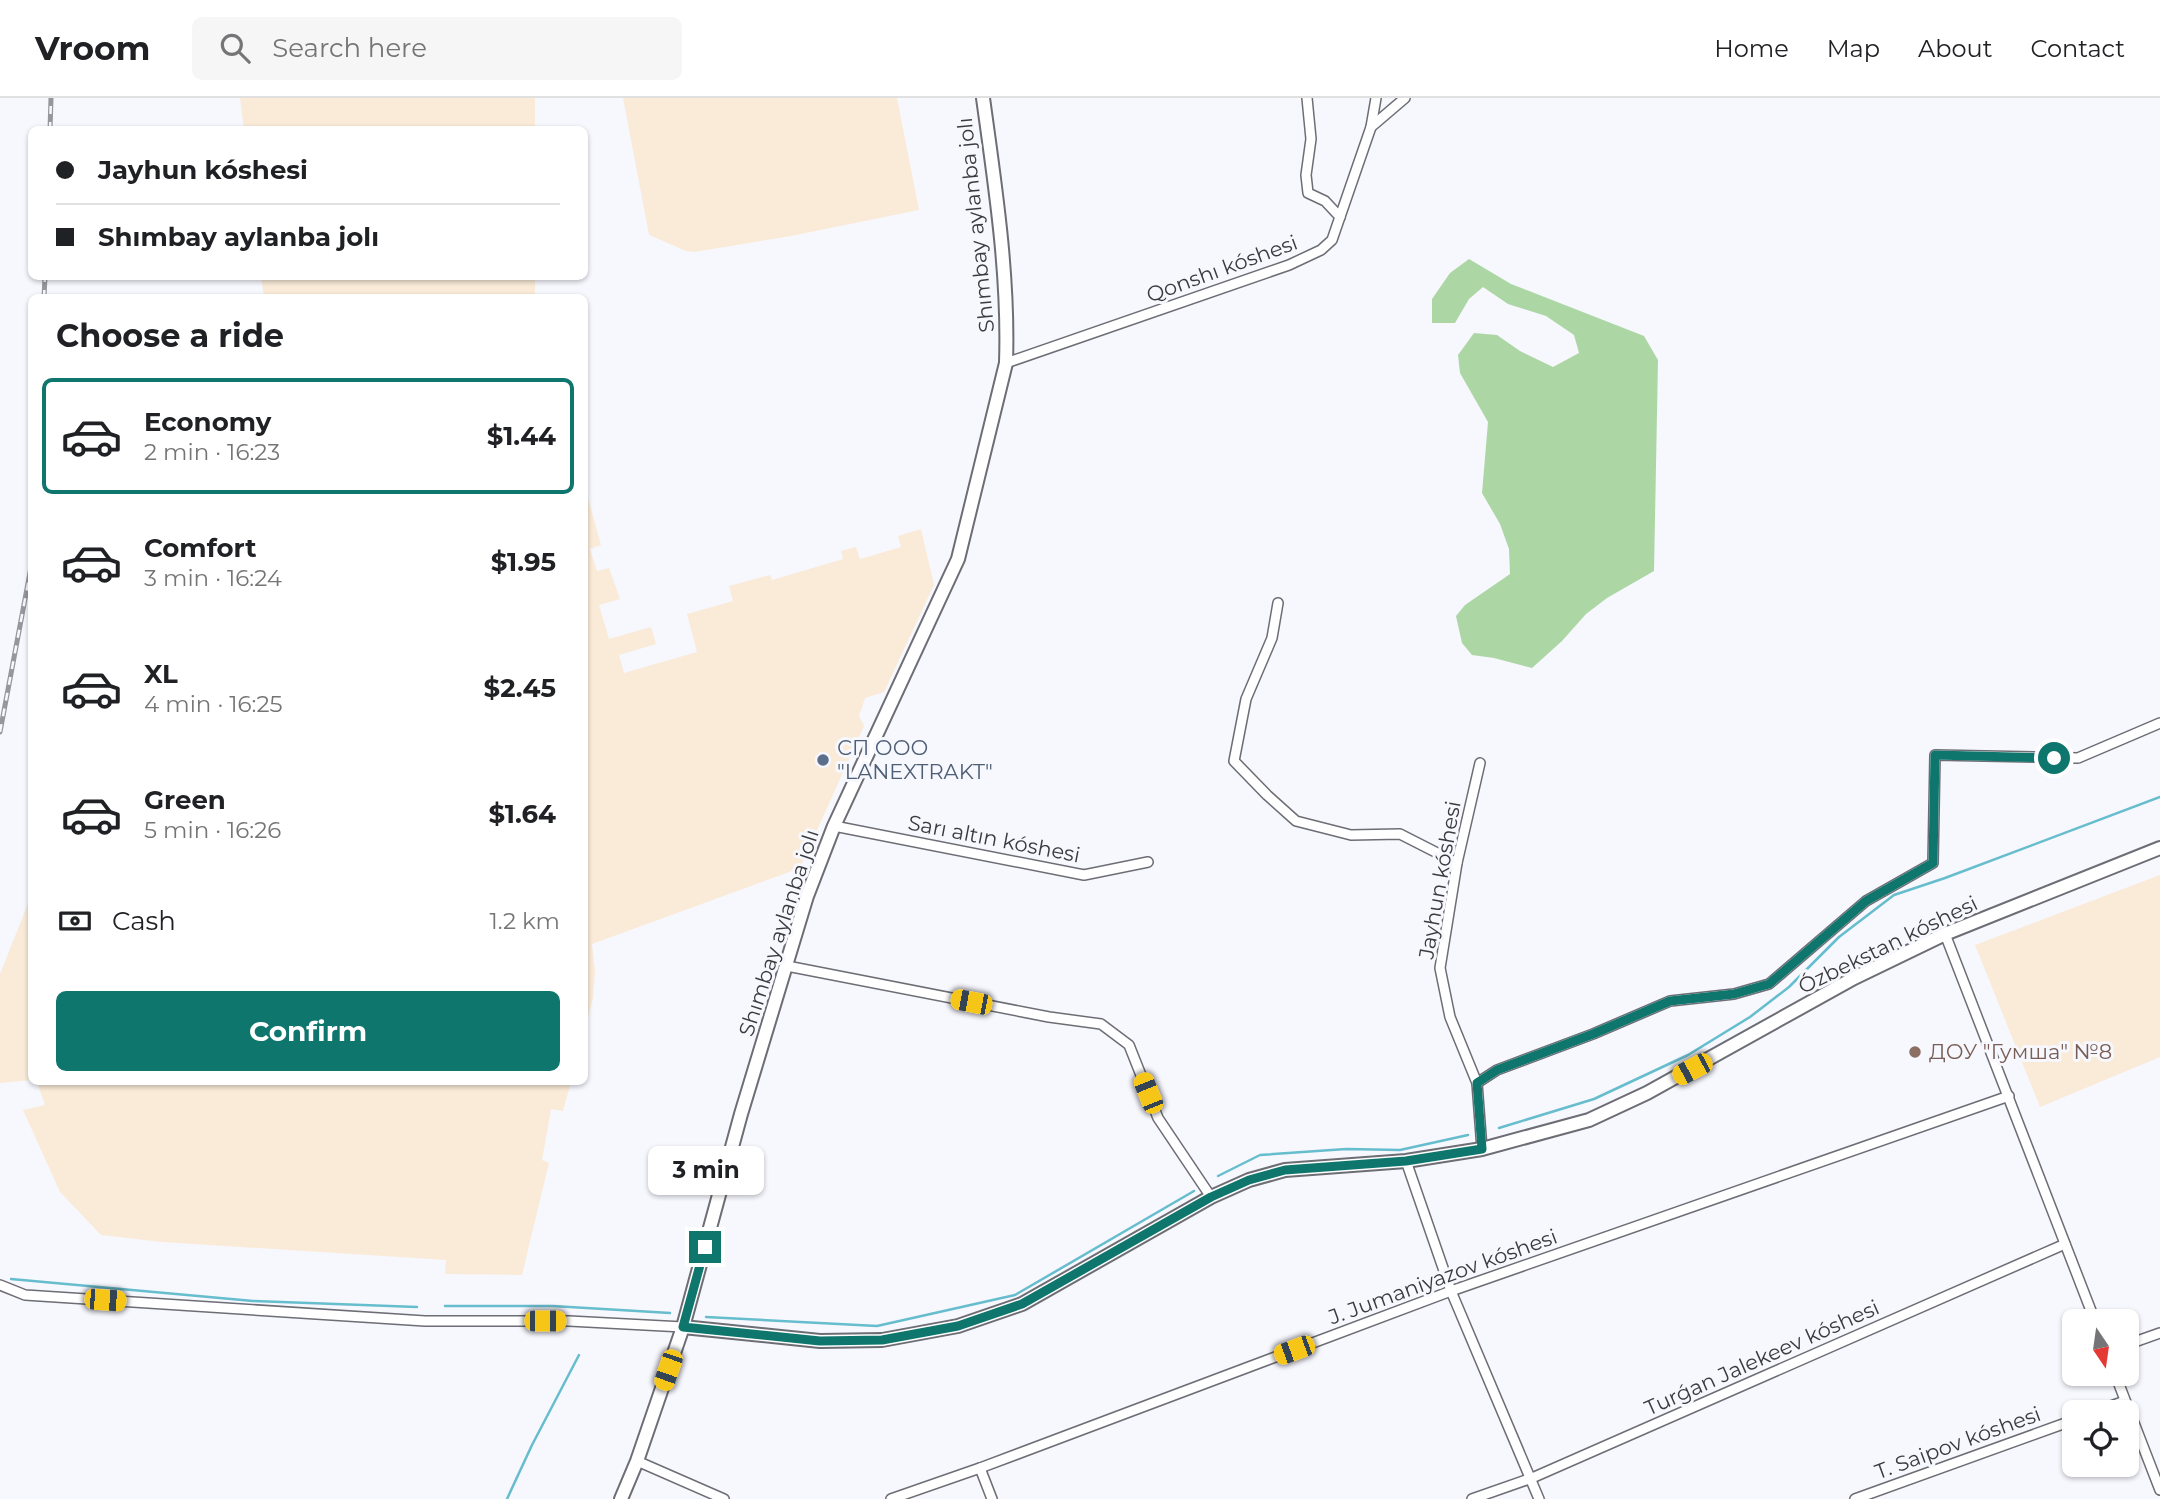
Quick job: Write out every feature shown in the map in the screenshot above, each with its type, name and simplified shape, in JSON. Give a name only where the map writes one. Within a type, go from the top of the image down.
[{"type":"street","name":"Shımbay aylanba jolı","points":[[621,1499],[637,1461],[683,1327],[741,1114],[807,897],[834,826],[958,559],[1006,363],[1007,337],[999,219],[983,98]]},
{"type":"street","points":[[1307,98],[1311,139],[1306,175],[1308,193],[1325,201],[1340,217]]},
{"type":"street","name":"Qonshı kóshesi","points":[[1006,363],[1289,265],[1321,250],[1332,240],[1371,127],[1376,98]]},
{"type":"street","points":[[1371,127],[1405,98]]},
{"type":"street","points":[[1278,603],[1272,638],[1246,699],[1234,761],[1296,821],[1351,835],[1400,834],[1457,863]]},
{"type":"street","points":[[1477,1083],[1497,1070],[1593,1034],[1670,1001],[1734,994],[1769,984],[1866,901],[1933,863],[1935,755],[2078,758],[2160,723]]},
{"type":"street","name":"Jayhun kóshesi","points":[[1480,762],[1457,863],[1440,968],[1450,1017],[1477,1083],[1482,1149]]},
{"type":"street","name":"Sarı altın kóshesi","points":[[834,826],[1084,875],[1148,862]]},
{"type":"street","name":"Ózbekstan kóshesi","points":[[683,1327],[820,1341],[882,1340],[958,1326],[1022,1304],[1211,1197],[1249,1180],[1285,1170],[1406,1161],[1482,1149],[1588,1120],[1647,1093],[1854,978],[1945,934],[2160,848]]},
{"type":"street","points":[[1945,934],[2090,1309]]},
{"type":"street","points":[[787,966],[1049,1017],[1101,1024],[1129,1045],[1158,1118],[1211,1197]]},
{"type":"street","name":"J. Jumaniyazov kóshesi","points":[[891,1499],[1451,1291],[2009,1096]]},
{"type":"street","points":[[1406,1161],[1451,1291],[1539,1499]]},
{"type":"street","name":"Turǵan Jalekeev kóshesi","points":[[1472,1499],[1532,1478],[2065,1244]]},
{"type":"street","points":[[0,1285],[25,1294],[425,1321],[569,1321],[683,1327]]},
{"type":"street","points":[[2139,1340],[2160,1333]]},
{"type":"street","name":"T. Saipov kóshesi","points":[[1855,1499],[2062,1424]]},
{"type":"street","points":[[2139,1437],[2160,1490]]},
{"type":"street","points":[[637,1461],[724,1499]]},
{"type":"street","points":[[980,1468],[992,1499]]},
{"type":"shaded area","points":[[240,98],[535,98],[535,126],[244,126]]},
{"type":"shaded area","points":[[623,98],[897,98],[919,210],[791,236],[694,252],[686,251],[649,235]]},
{"type":"shaded area","points":[[261,280],[535,280],[535,294],[264,294]]},
{"type":"shaded area","points":[[588,498],[601,545],[590,549],[597,571],[609,568],[620,599],[599,605],[609,639],[651,627],[656,644],[619,655],[624,673],[697,652],[687,614],[733,601],[729,586],[770,575],[772,580],[843,559],[841,551],[856,547],[860,559],[901,547],[898,536],[921,529],[934,585],[884,692],[865,698],[859,716],[864,726],[800,868],[592,944],[595,971],[588,1017]]},
{"type":"shaded area","points":[[2160,875],[2160,1057],[2040,1107],[1975,945]]},
{"type":"shaded area","points":[[28,904],[28,1080],[0,1083],[0,974]]},
{"type":"shaded area","points":[[38,1085],[570,1085],[563,1111],[551,1109],[542,1160],[549,1163],[522,1275],[445,1274],[446,1260],[162,1242],[101,1235],[60,1192],[23,1110],[45,1105]]},
{"type":"green space","points":[[1469,259],[1511,284],[1644,336],[1658,360],[1654,571],[1607,598],[1586,614],[1562,641],[1532,668],[1472,655],[1462,643],[1456,616],[1465,605],[1510,574],[1509,549],[1500,524],[1482,493],[1488,422],[1460,373],[1458,355],[1474,333],[1497,335],[1520,351],[1553,367],[1579,353],[1574,335],[1546,316],[1508,304],[1483,287],[1469,299],[1455,323],[1432,323],[1432,299],[1450,273]]},
{"type":"waterway","points":[[1499,1128],[1594,1099],[1688,1055],[1750,1017],[1789,987],[1839,937],[1894,895],[2160,797]]},
{"type":"waterway","points":[[1218,1176],[1260,1155],[1346,1149],[1400,1150],[1468,1135]]},
{"type":"waterway","points":[[706,1317],[877,1326],[1015,1295],[1194,1191]]},
{"type":"waterway","points":[[11,1279],[253,1301],[417,1307]]},
{"type":"waterway","points":[[445,1306],[553,1306],[670,1313]]},
{"type":"waterway","points":[[507,1499],[579,1355]]},
{"type":"railway","points":[[50,126],[51,98]]},
{"type":"railway","points":[[44,294],[45,280]]},
{"type":"railway","points":[[0,732],[28,583]]},
{"type":"place","name":"СП ООО \"LANEXTRAKT\"","points":[[823,760]]},
{"type":"place","name":"ДОУ \"Гумша\" №8","points":[[1915,1052]]},
{"type":"route","points":[[705,1247],[683,1327],[820,1341],[882,1340],[958,1326],[1022,1304],[1211,1197],[1249,1180],[1285,1170],[1406,1161],[1482,1149],[1477,1083],[1497,1070],[1593,1034],[1670,1001],[1734,994],[1769,984],[1866,901],[1933,863],[1935,755],[2054,758]]}]
